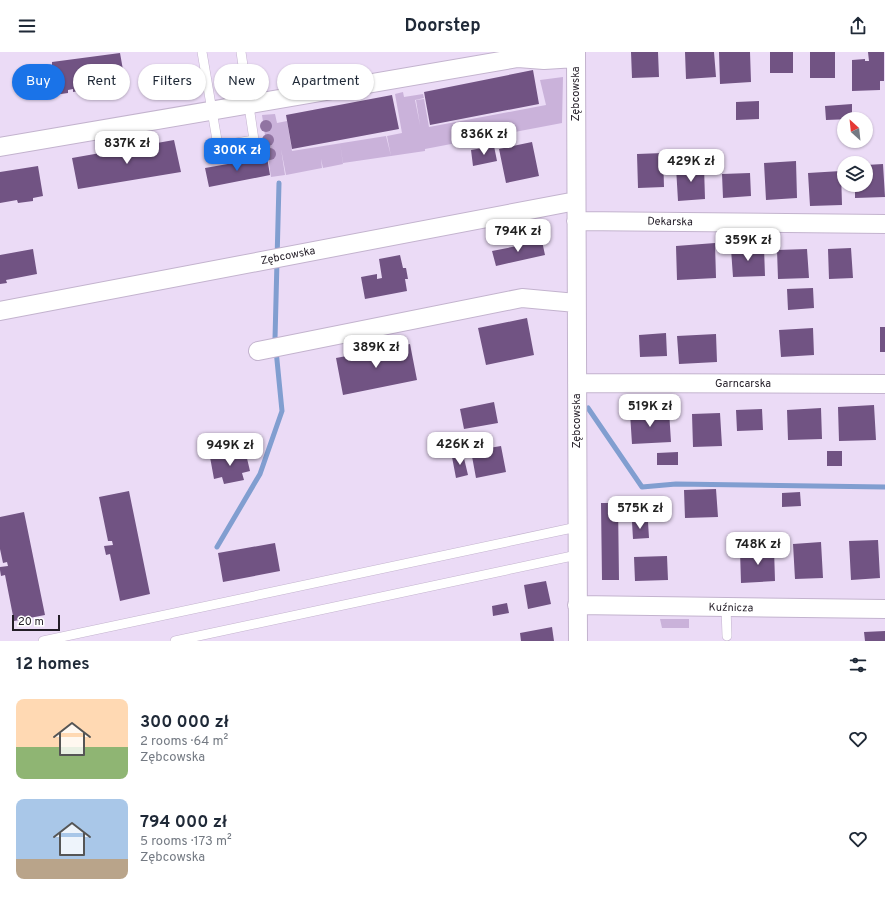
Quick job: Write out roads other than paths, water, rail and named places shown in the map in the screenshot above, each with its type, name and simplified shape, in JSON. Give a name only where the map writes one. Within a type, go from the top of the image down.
[{"type":"street","name":"Zębcowska","points":[[0,147],[518,58],[544,60],[576,55],[578,641]]},
{"type":"street","name":"Zębcowska","points":[[0,311],[576,201]]},
{"type":"street","name":"Dekarska","points":[[576,221],[885,224]]},
{"type":"street","points":[[258,351],[522,298],[576,303]]},
{"type":"street","name":"Garncarska","points":[[577,383],[885,384]]},
{"type":"street","name":"Kuźnicza","points":[[577,605],[885,609]]},
{"type":"lane","points":[[202,52],[218,146],[254,140],[241,52]]},
{"type":"lane","points":[[43,641],[577,527]]},
{"type":"lane","points":[[175,641],[577,555]]},
{"type":"lane","points":[[726,608],[727,636]]},
{"type":"waterway","points":[[275,339],[279,183]]},
{"type":"waterway","points":[[217,547],[260,474],[282,411],[276,350]]},
{"type":"waterway","points":[[588,408],[642,487],[676,484],[885,487]]}]
